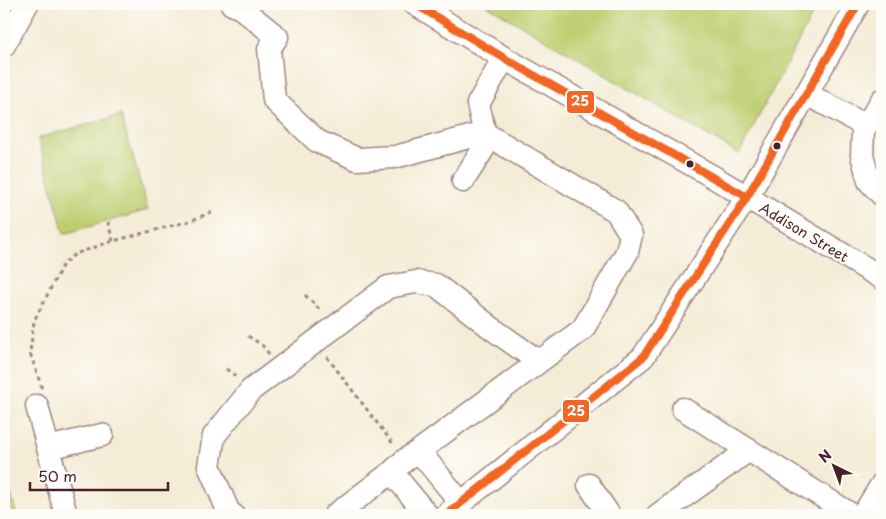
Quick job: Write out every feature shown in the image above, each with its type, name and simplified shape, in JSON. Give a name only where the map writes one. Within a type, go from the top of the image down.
[{"type":"street","points":[[4,46],[27,4]]},
{"type":"street","name":"Addison Street","points":[[415,4],[504,58],[882,278]]},
{"type":"street","points":[[405,461],[453,509],[643,357],[747,198],[858,4]]},
{"type":"street","points":[[238,5],[277,36],[269,49],[274,100],[317,141],[357,159],[395,158],[484,133],[616,211],[631,235],[627,252],[583,329],[335,515]]},
{"type":"street","points":[[463,182],[487,143],[478,104],[504,58]]},
{"type":"street","points":[[807,94],[866,126]]},
{"type":"street","points":[[882,100],[863,130],[862,155],[869,181],[882,195]]},
{"type":"street","points":[[233,515],[230,513],[209,466],[214,436],[251,390],[280,368],[327,343],[388,287],[416,282],[436,284],[494,330],[538,361]]},
{"type":"street","points":[[37,406],[66,515]]},
{"type":"street","points":[[683,409],[852,515]]},
{"type":"street","points":[[48,448],[102,435]]},
{"type":"street","points":[[658,515],[748,450]]},
{"type":"street","points":[[405,461],[427,515]]},
{"type":"street","points":[[862,515],[882,484]]},
{"type":"street","points":[[589,485],[609,515]]},
{"type":"path","points":[[37,406],[47,402],[30,353],[34,321],[63,264],[75,254],[113,241],[190,221],[212,212]]},
{"type":"path","points":[[108,222],[113,241]]},
{"type":"path","points":[[248,336],[262,345],[280,368]]},
{"type":"path","points":[[327,343],[405,461]]},
{"type":"green space","points":[[485,4],[818,4],[739,154]]},
{"type":"green space","points":[[121,115],[148,210],[64,234],[38,138]]},
{"type":"green space","points":[[4,472],[17,515],[4,515]]},
{"type":"transit line","name":"25","points":[[415,4],[504,58],[747,197]]},
{"type":"transit line","name":"25","points":[[446,515],[643,357],[747,197],[858,4]]}]
